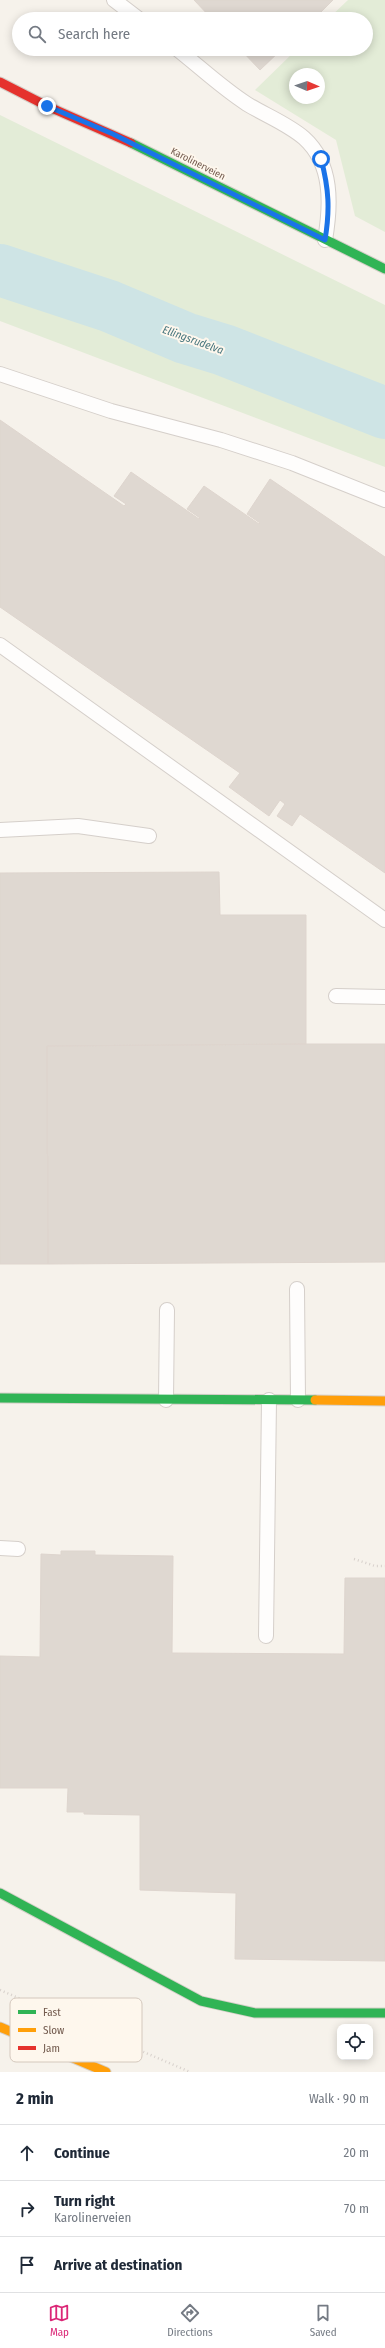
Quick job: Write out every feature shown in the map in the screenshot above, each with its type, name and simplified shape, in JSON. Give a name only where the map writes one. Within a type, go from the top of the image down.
[{"type":"street","name":"Karolinerveien","points":[[0,82],[47,106],[113,134],[385,269]]},
{"type":"street","points":[[0,1398],[385,1401]]},
{"type":"street","points":[[0,1893],[201,2001],[255,2013],[385,2013]]},
{"type":"street","points":[[0,2026],[10,2030]]},
{"type":"street","points":[[83,2062],[106,2072]]},
{"type":"lane","points":[[114,0],[130,12]]},
{"type":"lane","points":[[186,56],[245,102],[304,138],[321,159],[327,180],[330,210],[325,240]]},
{"type":"lane","points":[[0,374],[111,412],[221,440],[292,463],[385,500]]},
{"type":"lane","points":[[0,645],[385,920]]},
{"type":"lane","points":[[0,830],[78,826],[149,836]]},
{"type":"lane","points":[[336,996],[385,997]]},
{"type":"lane","points":[[297,1289],[298,1400]]},
{"type":"lane","points":[[166,1400],[167,1310]]},
{"type":"lane","points":[[266,1636],[269,1400]]},
{"type":"lane","points":[[0,1548],[18,1549]]},
{"type":"path","points":[[354,1559],[375,1566],[385,1566]]},
{"type":"path","points":[[0,1990],[19,1998]]},
{"type":"path","points":[[142,2051],[190,2072]]},
{"type":"green space","points":[[348,0],[385,0],[385,232],[355,216],[336,140],[255,90],[290,56],[373,56],[373,12],[335,12]]},
{"type":"green space","points":[[0,115],[385,305],[385,467],[0,321]]},
{"type":"building","points":[[194,0],[333,0],[321,12],[205,12]]},
{"type":"building","points":[[247,56],[275,56],[260,70]]},
{"type":"building","points":[[0,420],[124,506],[126,504],[114,496],[131,472],[199,519],[200,518],[187,509],[204,486],[259,524],[260,523],[247,514],[270,479],[385,557],[385,873],[300,814],[292,826],[277,816],[285,804],[280,800],[269,816],[229,787],[240,773],[0,607]]},
{"type":"building","points":[[219,872],[220,915],[306,915],[306,1044],[47,1046],[48,1264],[0,1264],[0,873]]},
{"type":"building","points":[[385,1044],[385,1262],[48,1264],[47,1046]]},
{"type":"building","points":[[61,1551],[95,1551],[95,1555],[173,1556],[172,1653],[344,1654],[345,1578],[385,1578],[385,1961],[235,1959],[236,1893],[140,1890],[140,1815],[84,1814],[84,1812],[67,1812],[68,1788],[0,1788],[0,1656],[40,1657],[41,1554],[61,1555]]},
{"type":"waterway","name":"Ellingsrudelva","points":[[0,270],[109,306],[185,338],[224,350],[385,413]]},
{"type":"traffic: fast","points":[[131,143],[385,269]]},
{"type":"traffic: fast","points":[[0,1398],[315,1400]]},
{"type":"traffic: fast","points":[[0,1893],[201,2001],[255,2013],[385,2013]]},
{"type":"traffic: slow","points":[[315,1400],[385,1401]]},
{"type":"traffic: slow","points":[[0,2027],[10,2031]]},
{"type":"traffic: slow","points":[[82,2062],[106,2072]]},
{"type":"traffic: jam","points":[[0,82],[47,106],[131,143]]},
{"type":"route","points":[[47,106],[113,134],[325,240],[330,210],[327,180],[321,159]]}]
